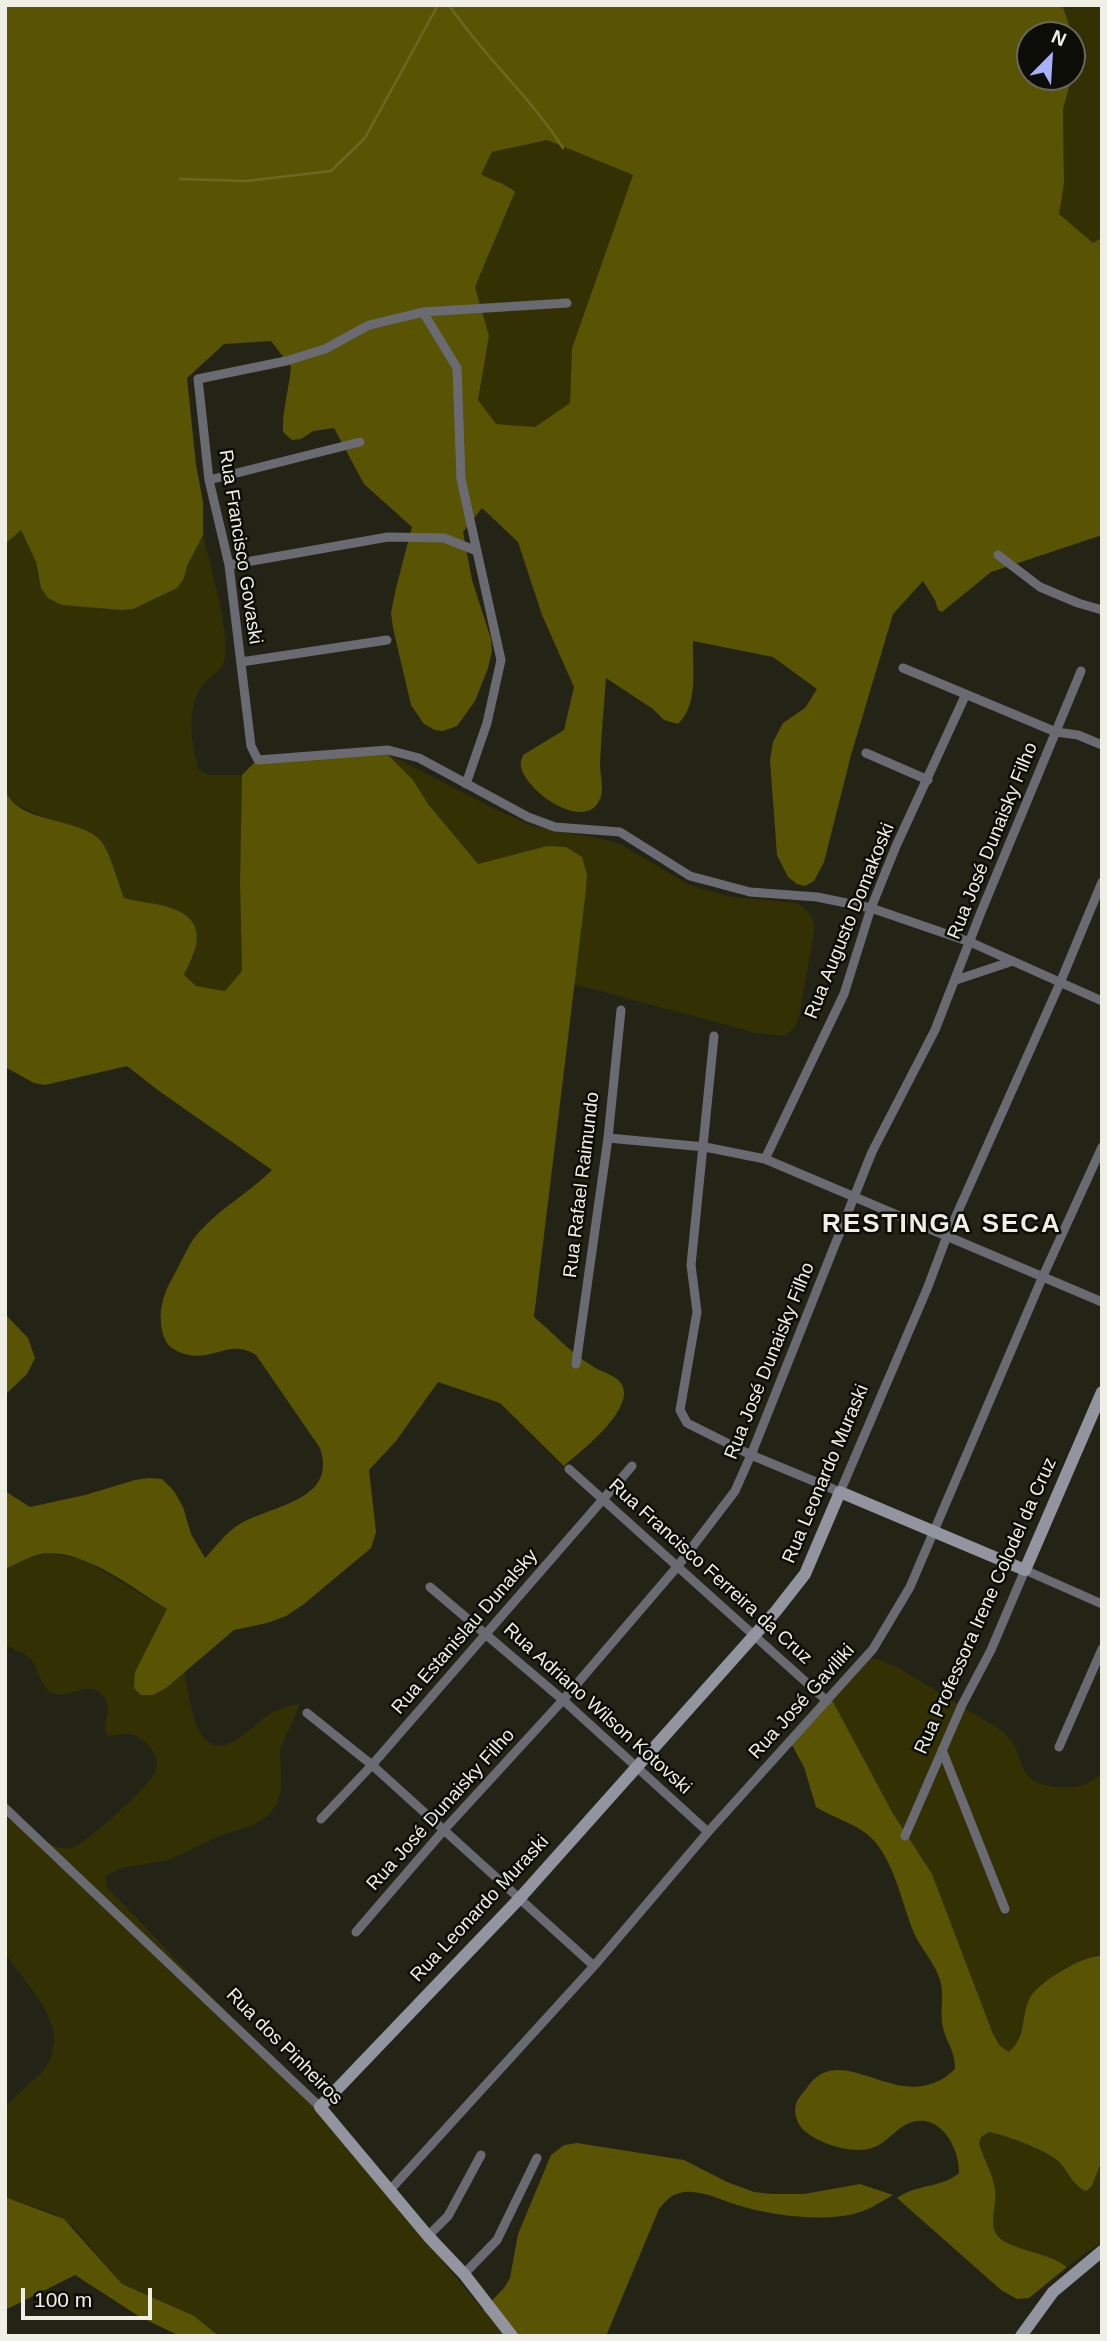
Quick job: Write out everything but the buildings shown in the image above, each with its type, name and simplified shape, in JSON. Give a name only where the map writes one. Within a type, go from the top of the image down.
[{"type":"street","points":[[567,303],[423,312],[457,368],[461,479],[501,660],[487,723],[466,783],[528,817],[555,827],[621,832],[690,876],[750,892],[817,897],[871,908],[970,942],[1102,1001]]},
{"type":"street","name":"Rua Francisco Govaski","points":[[423,312],[369,325],[325,349],[286,361],[198,379],[209,480],[229,565],[251,746],[258,760],[388,750],[419,758],[466,783]]},
{"type":"street","points":[[209,480],[360,442]]},
{"type":"street","points":[[229,565],[388,537],[444,538],[477,551]]},
{"type":"street","points":[[998,555],[1040,587],[1102,610]]},
{"type":"street","points":[[241,662],[387,640]]},
{"type":"street","points":[[903,668],[1056,732],[1077,735],[1102,745]]},
{"type":"street","name":"Rua José Dunaisky Filho","points":[[356,1932],[443,1831],[563,1700],[677,1567],[735,1491],[872,1152],[935,1030],[1081,671]]},
{"type":"street","name":"Rua Augusto Domakoski","points":[[765,1159],[844,994],[871,908],[896,846],[966,694]]},
{"type":"street","points":[[866,753],[928,779]]},
{"type":"street","name":"Rua Leonardo Muraski","points":[[320,2107],[519,1899],[805,1574],[947,1236],[1102,882]]},
{"type":"street","points":[[956,980],[1013,961]]},
{"type":"street","name":"Rua Rafael Raimundo","points":[[576,1364],[608,1138],[621,1010]]},
{"type":"street","points":[[714,1036],[705,1147],[691,1265],[697,1312],[680,1410],[687,1423],[751,1455],[1102,1604]]},
{"type":"street","points":[[608,1138],[705,1147],[765,1159],[1102,1302]]},
{"type":"street","name":"Rua José Gaviliki","points":[[390,2190],[594,1966],[708,1832],[873,1649],[910,1587],[1043,1276],[1102,1147]]},
{"type":"street","name":"Rua Professora Irene Colodel da Cruz","points":[[905,1836],[962,1705],[991,1650],[1102,1392]]},
{"type":"street","name":"Rua Estanislau Dunalsky","points":[[321,1819],[488,1634],[632,1466]]},
{"type":"street","name":"Rua Francisco Ferreira da Cruz","points":[[569,1469],[827,1701]]},
{"type":"street","name":"Rua Adriano Wilson Kotovski","points":[[430,1587],[563,1700],[708,1832]]},
{"type":"street","points":[[1059,1747],[1102,1649]]},
{"type":"street","points":[[307,1713],[372,1765],[594,1966]]},
{"type":"street","points":[[942,1750],[1005,1909]]},
{"type":"street","name":"Rua dos Pinheiros","points":[[5,1808],[320,2107],[428,2236],[464,2274],[512,2336]]},
{"type":"street","points":[[428,2236],[448,2216],[481,2155]]},
{"type":"street","points":[[464,2274],[497,2240],[537,2158]]},
{"type":"street","points":[[1021,2336],[1053,2292],[1102,2251]]},
{"type":"shaded area","points":[[5,5],[1062,5],[1067,21],[1016,21],[1016,91],[1068,91],[1063,109],[1064,184],[1059,214],[1093,243],[1102,238],[1102,535],[991,572],[942,612],[938,610],[923,581],[893,614],[851,755],[824,862],[814,881],[805,886],[788,877],[777,855],[770,760],[773,742],[783,723],[805,708],[817,689],[773,657],[693,641],[692,696],[685,716],[678,724],[664,720],[653,709],[606,678],[600,764],[602,788],[599,801],[591,809],[580,812],[568,810],[543,796],[532,786],[521,766],[523,755],[564,730],[574,687],[542,615],[518,542],[482,508],[463,532],[472,580],[491,639],[492,651],[488,668],[475,701],[457,726],[443,731],[424,724],[411,705],[391,613],[412,527],[364,484],[334,428],[313,431],[301,439],[292,440],[283,432],[291,367],[271,341],[224,344],[187,378],[196,465],[203,502],[203,535],[177,588],[133,609],[62,605],[48,598],[41,588],[36,562],[21,530],[5,544]],"holes":[[[547,140],[633,175],[572,348],[570,403],[535,427],[496,424],[478,400],[489,336],[475,287],[515,192],[481,174],[492,152]]]},
{"type":"shaded area","points":[[1062,5],[1102,5],[1102,238],[1093,244],[1059,214],[1064,184],[1063,109],[1068,91],[1086,91],[1086,21],[1067,21]]},
{"type":"shaded area","points":[[547,140],[633,175],[572,348],[570,403],[535,427],[496,424],[478,400],[489,336],[475,287],[512,201],[509,186],[481,174],[492,152]]},
{"type":"shaded area","points":[[20,529],[36,562],[37,575],[62,605],[77,605],[184,578],[187,566],[203,535],[222,614],[225,657],[222,666],[205,682],[197,695],[192,716],[194,750],[199,770],[208,775],[242,775],[242,972],[225,991],[196,986],[184,975],[195,955],[156,904],[123,898],[103,843],[83,829],[56,822],[16,805],[5,791],[5,544]]},
{"type":"shaded area","points":[[386,753],[533,826],[622,845],[689,885],[732,897],[796,903],[803,907],[811,916],[815,927],[799,1016],[794,1029],[784,1036],[756,1033],[574,984],[585,898],[547,846],[478,864],[428,804],[413,780]]},
{"type":"shaded area","points":[[386,753],[413,780],[428,804],[478,864],[547,846],[566,847],[582,857],[587,875],[585,898],[534,1317],[584,1361],[620,1382],[624,1392],[622,1403],[606,1428],[564,1466],[500,1403],[438,1382],[396,1441],[369,1470],[376,1532],[371,1548],[286,1616],[234,1630],[166,1688],[153,1695],[141,1695],[134,1688],[135,1672],[167,1609],[112,1574],[67,1555],[39,1554],[5,1569],[5,1491],[30,1507],[135,1480],[162,1479],[174,1491],[183,1507],[191,1534],[205,1558],[235,1527],[299,1499],[311,1490],[320,1480],[323,1466],[320,1448],[256,1355],[236,1349],[198,1356],[187,1355],[169,1345],[161,1327],[161,1310],[166,1291],[194,1238],[211,1220],[272,1170],[127,1066],[45,1085],[34,1083],[5,1067],[5,791],[14,803],[24,810],[83,829],[101,841],[111,860],[124,898],[172,908],[192,921],[197,939],[191,962],[184,975],[196,986],[225,991],[242,971],[242,775],[254,763]]},
{"type":"shaded area","points":[[5,1314],[28,1338],[35,1358],[27,1374],[5,1395]]},
{"type":"shaded area","points":[[49,1553],[85,1560],[167,1610],[135,1672],[166,1688],[184,1672],[197,1725],[205,1739],[213,1745],[230,1743],[273,1712],[300,1704],[280,1750],[281,1789],[277,1804],[269,1815],[252,1826],[226,1833],[169,1860],[121,1868],[106,1876],[107,1887],[312,2103],[483,2310],[508,2336],[219,2336],[194,2316],[122,2284],[74,2227],[52,2213],[5,2197],[5,2107],[44,2070],[51,2058],[54,2042],[53,2028],[43,2005],[5,1953],[5,1806],[46,1842],[60,1848],[71,1848],[102,1827],[129,1802],[150,1780],[157,1767],[155,1754],[141,1739],[129,1734],[107,1736],[107,1704],[99,1692],[87,1689],[62,1695],[50,1692],[30,1658],[5,1645],[5,1569]]},
{"type":"shaded area","points":[[866,1659],[879,1659],[900,1669],[999,1729],[1013,1743],[1024,1770],[1034,1781],[1050,1786],[1077,1787],[1102,1774],[1102,1956],[1096,1955],[1026,2008],[1017,2045],[1009,2052],[1000,2046],[993,2034],[932,1874],[892,1812],[831,1698]]},
{"type":"shaded area","points":[[831,1698],[892,1812],[932,1874],[1000,2046],[1009,2052],[1015,2046],[1028,2003],[1036,1990],[1074,1964],[1102,1956],[1102,2160],[1092,2186],[1086,2191],[1081,2189],[1054,2158],[1016,2140],[989,2132],[981,2137],[979,2143],[995,2189],[993,2222],[997,2235],[1012,2245],[1047,2256],[1067,2267],[1029,2298],[1017,2299],[1001,2290],[897,2198],[912,2190],[945,2181],[959,2173],[953,2146],[935,2124],[926,2121],[911,2122],[877,2146],[860,2150],[840,2148],[813,2137],[797,2120],[795,2108],[798,2100],[822,2073],[839,2070],[915,2087],[935,2083],[955,2069],[954,2057],[942,2022],[940,1980],[914,1933],[889,1864],[876,1843],[863,1831],[816,1807],[804,1767],[792,1745]]},
{"type":"shaded area","points":[[989,2132],[1047,2154],[1062,2167],[1077,2187],[1092,2186],[1102,2160],[1102,2241],[1067,2267],[1047,2256],[1002,2240],[994,2228],[995,2189],[979,2143],[981,2137]]},
{"type":"shaded area","points":[[577,2143],[684,2160],[727,2182],[754,2192],[804,2194],[860,2184],[893,2195],[861,2212],[823,2217],[763,2212],[694,2192],[676,2194],[659,2209],[606,2336],[508,2336],[483,2310],[510,2278],[518,2234],[551,2155],[564,2145]]},
{"type":"shaded area","points":[[5,2197],[64,2219],[122,2284],[194,2316],[219,2336],[180,2336],[140,2317],[75,2275],[5,2310]]},
{"type":"waterway","points":[[180,179],[246,181],[331,171],[365,138],[438,5]]},
{"type":"waterway","points":[[449,5],[563,148]]},
{"type":"district","name":"RESTINGA SECA","points":[[942,1225]]}]
